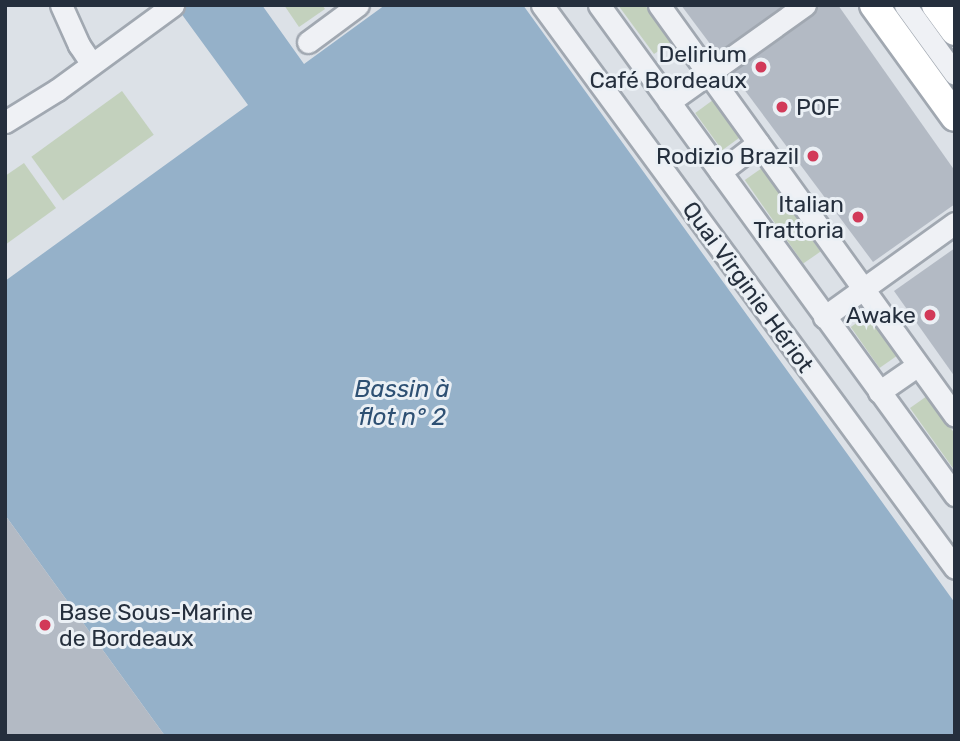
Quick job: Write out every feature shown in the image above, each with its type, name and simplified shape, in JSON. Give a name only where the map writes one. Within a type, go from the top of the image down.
[{"type":"main road","points":[[874,5],[955,117]]},
{"type":"main road","points":[[936,5],[955,31]]},
{"type":"street","points":[[61,5],[79,45],[92,64]]},
{"type":"street","points":[[5,122],[92,64],[173,5]]},
{"type":"street","points":[[307,42],[358,5]]},
{"type":"street","name":"Quai Virginie Hériot","points":[[542,5],[955,568]]},
{"type":"street","name":"Quai Virginie Hériot","points":[[599,5],[955,495]]},
{"type":"street","points":[[659,5],[955,416]]},
{"type":"street","points":[[669,102],[805,5]]},
{"type":"street","points":[[905,5],[955,74]]},
{"type":"street","points":[[720,172],[758,143]]},
{"type":"street","points":[[824,317],[955,223]]},
{"type":"street","points":[[879,392],[918,365]]},
{"type":"green space","points":[[284,5],[322,5],[325,9],[299,27]]},
{"type":"green space","points":[[618,5],[645,5],[672,42],[654,54]]},
{"type":"green space","points":[[122,91],[154,135],[63,201],[31,157]]},
{"type":"green space","points":[[713,100],[740,137],[722,150],[695,113]]},
{"type":"green space","points":[[24,163],[56,208],[5,245],[5,176]]},
{"type":"green space","points":[[762,168],[821,252],[803,264],[745,180]]},
{"type":"green space","points":[[868,315],[897,356],[879,368],[851,327]]},
{"type":"green space","points":[[927,396],[955,434],[955,471],[910,408]]},
{"type":"water","name":"Bassin à flot n° 2","points":[[175,5],[262,5],[304,64],[385,5],[523,5],[955,603],[955,736],[165,736],[5,515],[5,281],[248,105]]},
{"type":"building","points":[[681,5],[838,5],[955,171],[955,204],[873,262]]},
{"type":"building","points":[[955,248],[955,377],[894,291]]},
{"type":"building","name":"Base Sous-Marine de Bordeaux","points":[[5,515],[165,736],[5,736]]},
{"type":"place","name":"Delirium Café Bordeaux","points":[[761,67]]},
{"type":"place","name":"POF","points":[[782,107]]},
{"type":"place","name":"Rodizio Brazil","points":[[813,156]]},
{"type":"place","name":"Italian Trattoria","points":[[858,217]]},
{"type":"place","name":"Awake","points":[[930,315]]},
{"type":"place","name":"Base Sous-Marine de Bordeaux","points":[[45,625]]}]
